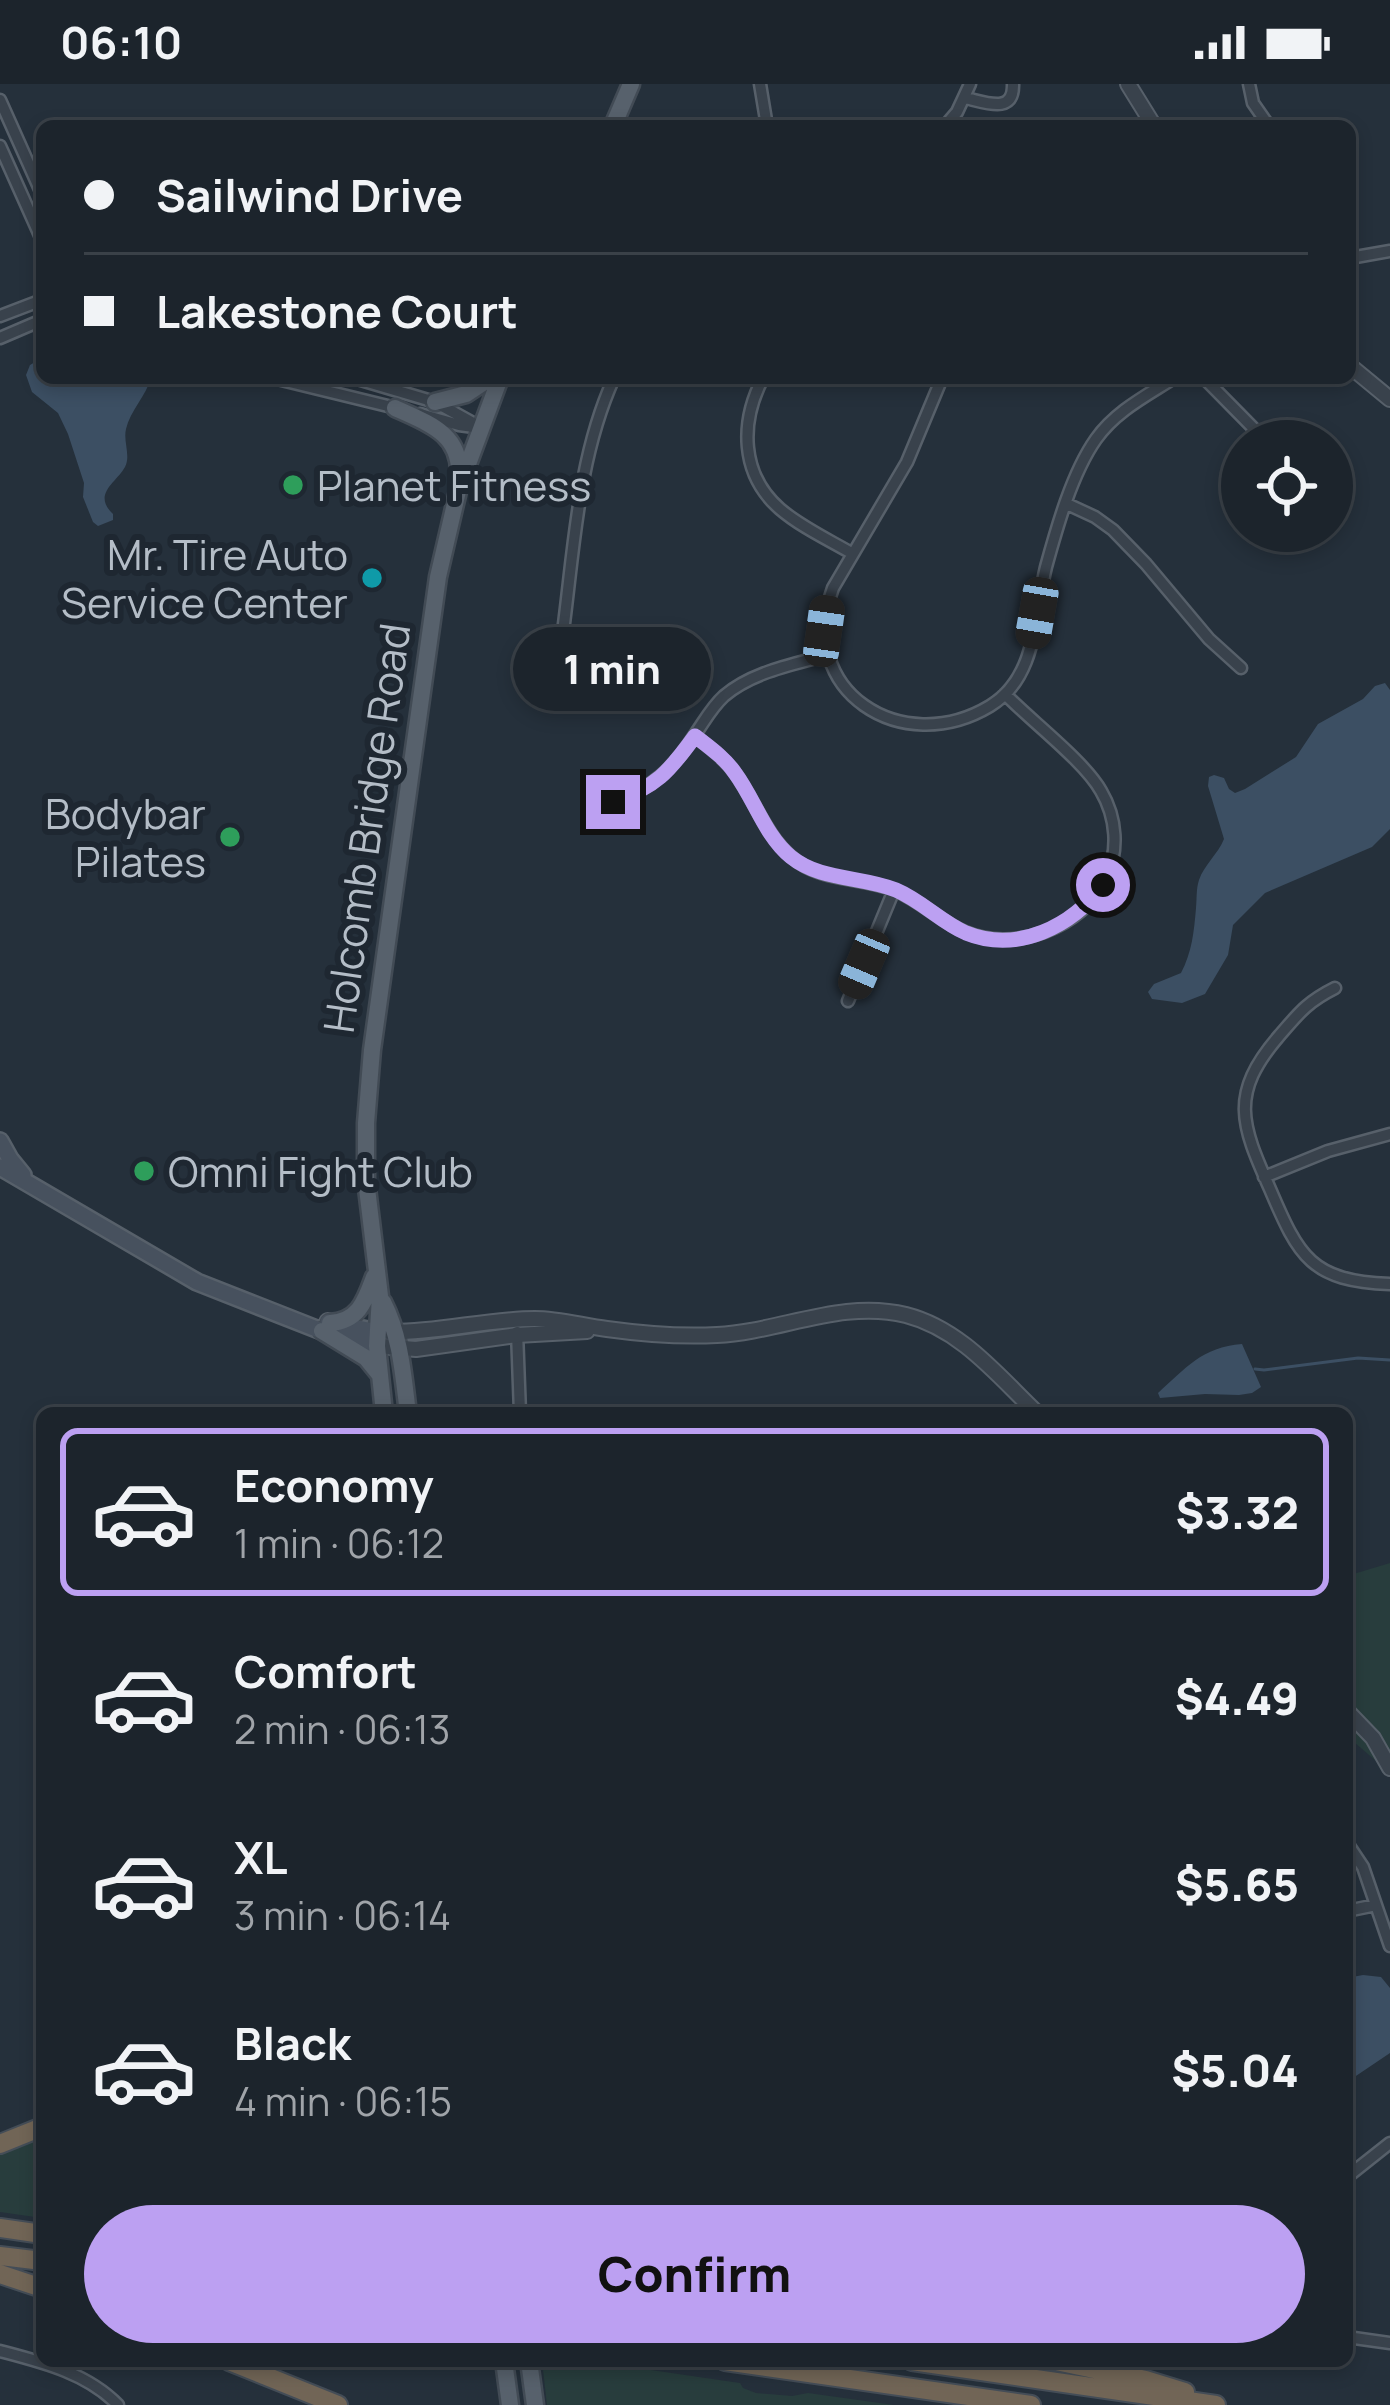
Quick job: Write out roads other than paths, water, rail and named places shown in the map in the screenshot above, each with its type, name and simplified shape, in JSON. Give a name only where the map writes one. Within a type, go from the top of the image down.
[{"type":"highway","points":[[0,2144],[36,2129]]},
{"type":"highway","points":[[0,2228],[36,2233]]},
{"type":"highway","points":[[0,2256],[36,2260]]},
{"type":"highway","points":[[0,2274],[36,2286]]},
{"type":"highway","points":[[244,2367],[338,2405]]},
{"type":"highway","points":[[766,2367],[1031,2405]]},
{"type":"highway","points":[[953,2367],[1214,2405]]},
{"type":"highway","points":[[1084,2367],[1146,2380],[1214,2405]]},
{"type":"main road","points":[[616,120],[631,84]]},
{"type":"main road","points":[[435,402],[466,394],[481,384]]},
{"type":"main road","name":"Holcomb Bridge Road","points":[[406,1407],[387,1340],[366,1180],[370,1069],[432,612],[458,491],[498,384]]},
{"type":"main road","points":[[395,408],[441,430],[460,462],[458,491]]},
{"type":"main road","points":[[0,1142],[33,1187]]},
{"type":"main road","points":[[0,1167],[180,1274],[243,1301],[302,1313],[367,1358],[380,1375]]},
{"type":"main road","points":[[326,1327],[357,1313],[376,1270]]},
{"type":"main road","points":[[326,1327],[387,1340]]},
{"type":"main road","name":"Holcomb Bridge Road","points":[[383,1407],[380,1375],[387,1340]]},
{"type":"main road","points":[[505,2367],[510,2405]]},
{"type":"street","points":[[760,84],[766,120]]},
{"type":"street","points":[[949,120],[970,84]]},
{"type":"street","points":[[965,98],[999,105],[1013,95],[1013,84]]},
{"type":"street","points":[[1128,84],[1150,120]]},
{"type":"street","points":[[1249,84],[1253,103],[1265,120]]},
{"type":"street","points":[[1,93],[36,179]]},
{"type":"street","points":[[0,146],[36,227]]},
{"type":"street","points":[[1356,257],[1390,251]]},
{"type":"street","points":[[0,316],[36,302]]},
{"type":"street","points":[[0,338],[36,323]]},
{"type":"street","points":[[1356,371],[1390,399]]},
{"type":"street","points":[[297,384],[481,428]]},
{"type":"street","points":[[374,384],[435,402],[481,428]]},
{"type":"street","points":[[562,638],[586,464],[612,384]]},
{"type":"street","points":[[760,384],[746,424],[746,443],[757,481],[788,515],[853,554]]},
{"type":"street","points":[[940,384],[908,462],[833,588],[827,607],[827,655],[837,678],[853,698],[897,722],[958,718],[985,709],[1005,694],[1030,654],[1045,572],[1084,459],[1107,425],[1164,384]]},
{"type":"street","points":[[1210,384],[1245,420]]},
{"type":"street","points":[[1067,504],[1113,530],[1240,668]]},
{"type":"street","points":[[613,802],[640,793],[671,769],[716,704],[741,684],[827,655]]},
{"type":"street","points":[[695,736],[732,768],[773,837],[794,859],[822,874],[894,890],[964,932],[1004,940],[1066,922],[1088,906],[1112,864],[1115,842],[1105,797],[1089,775],[1005,694]]},
{"type":"street","points":[[848,1000],[894,890]]},
{"type":"street","points":[[1335,988],[1308,1002],[1264,1054],[1252,1072],[1244,1117],[1248,1138],[1290,1236],[1315,1265],[1351,1281],[1390,1284]]},
{"type":"street","points":[[1264,1177],[1328,1151],[1390,1135]]},
{"type":"street","points":[[387,1340],[557,1320],[609,1330],[722,1335],[847,1312],[885,1311],[922,1320],[958,1339],[1030,1407]]},
{"type":"street","points":[[516,1327],[520,1407]]},
{"type":"street","points":[[1353,1717],[1373,1738],[1390,1768]]},
{"type":"street","points":[[1353,1852],[1363,1867],[1390,1946]]},
{"type":"street","points":[[1353,1909],[1376,1905]]},
{"type":"street","points":[[1353,2172],[1390,2143]]},
{"type":"street","points":[[1353,2338],[1390,2343]]},
{"type":"street","points":[[0,2351],[36,2362]]},
{"type":"street","points":[[51,2367],[93,2385],[118,2405]]},
{"type":"water","points":[[36,362],[36,384],[149,384],[126,429],[125,467],[105,495],[113,520],[98,526],[93,522],[68,434],[58,413],[32,392],[26,375]]},
{"type":"water","points":[[1385,683],[1390,690],[1390,829],[1372,847],[1265,893],[1233,925],[1228,955],[1205,994],[1182,1003],[1152,999],[1148,992],[1154,984],[1181,973],[1185,965],[1199,880],[1224,839],[1209,777],[1224,778],[1235,793],[1245,789],[1296,757],[1318,724]]},
{"type":"water","points":[[1242,1344],[1261,1387],[1252,1393],[1160,1398],[1158,1393],[1196,1360],[1216,1349]]},
{"type":"water","points":[[1353,1977],[1381,1977],[1390,1988],[1390,2053],[1353,2078]]},
{"type":"waterway","points":[[1255,1369],[1358,1358],[1390,1360]]},
{"type":"place","name":"Planet Fitness","points":[[293,485]]},
{"type":"place","name":"Mr. Tire Auto Service Center","points":[[372,578]]},
{"type":"place","name":"Bodybar Pilates","points":[[230,837]]},
{"type":"place","name":"Omni Fight Club","points":[[144,1171]]}]
